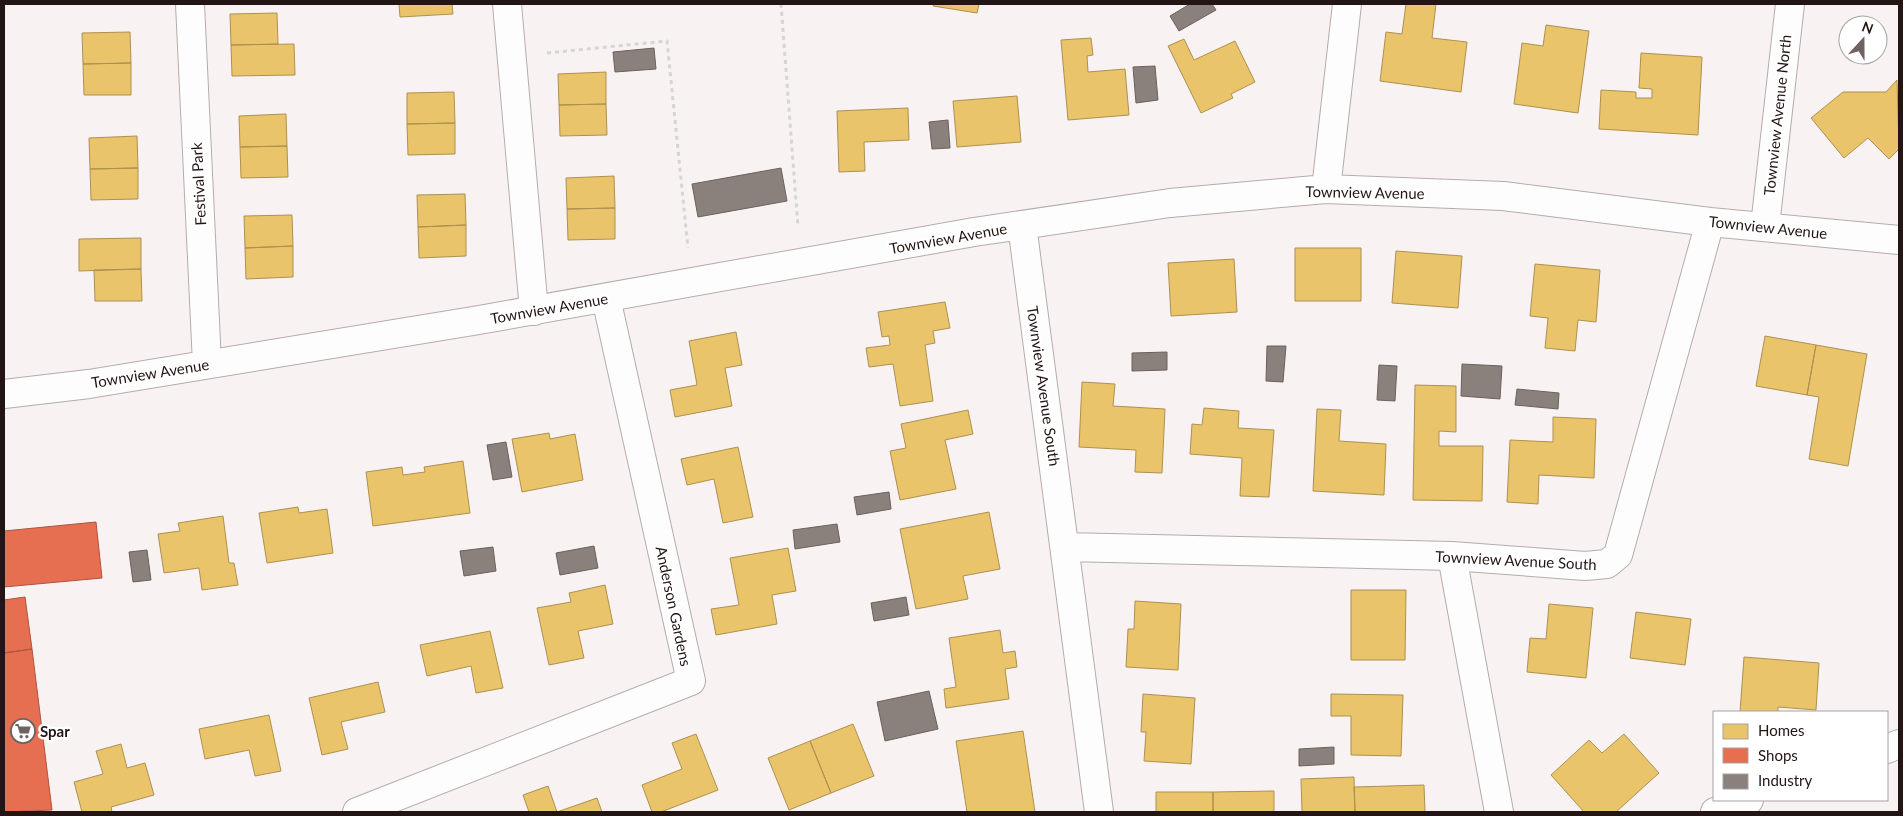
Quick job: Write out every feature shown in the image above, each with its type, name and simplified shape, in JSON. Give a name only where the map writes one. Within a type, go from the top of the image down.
[{"type":"street","name":"Festival Park","points":[[190,4],[207,364]]},
{"type":"street","points":[[507,4],[534,311]]},
{"type":"street","points":[[1326,189],[1348,4]]},
{"type":"street","name":"Townview Avenue North","points":[[1765,226],[1790,4]]},
{"type":"street","name":"Townview Avenue","points":[[4,394],[89,384],[534,311],[1022,225],[1170,203],[1326,189],[1503,196],[1710,222],[1899,240]]},
{"type":"street","name":"Townview Avenue South","points":[[1065,547],[1452,556],[1585,566],[1607,564],[1618,555],[1710,222]]},
{"type":"street","name":"Townview Avenue South","points":[[1022,225],[1099,812]]},
{"type":"street","name":"Anderson Gardens","points":[[357,812],[691,681],[606,298]]},
{"type":"street","points":[[1452,556],[1499,812]]},
{"type":"street","points":[[1715,812],[1746,801]]},
{"type":"path","points":[[781,4],[802,263]]},
{"type":"path","points":[[511,56],[667,41],[691,283]]},
{"type":"building: Homes","points":[[399,4],[452,4],[453,14],[400,17]]},
{"type":"building: Homes","points":[[934,4],[979,4],[977,13],[933,6]]},
{"type":"building: Homes","points":[[1406,4],[1436,4],[1432,38],[1467,42],[1461,92],[1380,81],[1386,32],[1402,34]]},
{"type":"building: Homes","points":[[277,13],[278,44],[231,45],[230,14]]},
{"type":"building: Homes","points":[[1546,25],[1589,31],[1578,113],[1514,104],[1522,43],[1543,46]]},
{"type":"building: Homes","points":[[130,32],[131,63],[83,64],[82,33]]},
{"type":"building: Homes","points":[[1091,38],[1093,55],[1087,56],[1088,72],[1125,69],[1129,115],[1068,120],[1061,40]]},
{"type":"building: Homes","points":[[1184,39],[1194,60],[1235,41],[1255,82],[1231,94],[1233,98],[1201,113],[1168,46]]},
{"type":"building: Homes","points":[[294,44],[295,75],[232,76],[231,45]]},
{"type":"building: Homes","points":[[1641,53],[1702,57],[1698,135],[1599,129],[1601,90],[1636,92],[1636,98],[1652,98],[1652,89],[1639,88]]},
{"type":"building: Homes","points":[[131,63],[131,95],[84,95],[83,64]]},
{"type":"building: Homes","points":[[606,72],[606,104],[559,105],[558,74]]},
{"type":"building: Homes","points":[[1897,80],[1899,149],[1889,159],[1868,138],[1844,158],[1811,118],[1843,92],[1886,92]]},
{"type":"building: Homes","points":[[454,92],[455,123],[407,124],[407,93]]},
{"type":"building: Homes","points":[[1017,96],[1021,142],[957,147],[953,101]]},
{"type":"building: Homes","points":[[606,104],[607,135],[560,136],[559,105]]},
{"type":"building: Homes","points":[[908,108],[909,140],[864,142],[865,171],[839,172],[837,111]]},
{"type":"building: Homes","points":[[286,114],[287,146],[240,147],[239,116]]},
{"type":"building: Homes","points":[[455,123],[455,154],[408,155],[407,124]]},
{"type":"building: Homes","points":[[137,136],[138,168],[90,169],[89,138]]},
{"type":"building: Homes","points":[[287,146],[288,177],[241,178],[240,147]]},
{"type":"building: Homes","points":[[138,168],[138,199],[91,200],[90,169]]},
{"type":"building: Homes","points":[[614,176],[615,208],[567,209],[566,178]]},
{"type":"building: Homes","points":[[465,194],[466,225],[418,227],[417,195]]},
{"type":"building: Homes","points":[[615,208],[615,239],[568,240],[567,209]]},
{"type":"building: Homes","points":[[292,215],[293,246],[245,248],[244,216]]},
{"type":"building: Homes","points":[[466,225],[466,256],[419,258],[418,227]]},
{"type":"building: Homes","points":[[141,238],[141,269],[79,271],[79,239]]},
{"type":"building: Homes","points":[[293,246],[293,277],[246,279],[245,248]]},
{"type":"building: Homes","points":[[1295,248],[1361,248],[1361,301],[1295,301]]},
{"type":"building: Homes","points":[[1396,251],[1462,256],[1458,308],[1392,303]]},
{"type":"building: Homes","points":[[1234,259],[1237,312],[1171,316],[1168,263]]},
{"type":"building: Homes","points":[[1535,264],[1600,270],[1596,322],[1578,320],[1575,351],[1545,348],[1548,318],[1530,316]]},
{"type":"building: Homes","points":[[141,269],[142,301],[95,301],[94,270]]},
{"type":"building: Homes","points":[[945,302],[950,328],[933,331],[935,343],[925,345],[933,401],[900,406],[893,364],[869,367],[866,348],[890,345],[889,336],[882,337],[878,312]]},
{"type":"building: Homes","points":[[736,332],[742,365],[725,368],[732,406],[675,417],[670,390],[697,385],[689,341]]},
{"type":"building: Homes","points":[[1765,336],[1816,345],[1807,395],[1756,386]]},
{"type":"building: Homes","points":[[1816,345],[1867,354],[1848,466],[1809,459],[1819,397],[1807,395]]},
{"type":"building: Homes","points":[[1082,382],[1115,384],[1113,406],[1165,409],[1162,473],[1135,472],[1136,450],[1079,447]]},
{"type":"building: Homes","points":[[1415,385],[1456,386],[1456,432],[1439,431],[1439,446],[1483,446],[1482,501],[1413,500]]},
{"type":"building: Homes","points":[[1204,408],[1239,411],[1238,428],[1274,430],[1269,497],[1240,496],[1242,458],[1190,454],[1192,424],[1202,425]]},
{"type":"building: Homes","points":[[1317,409],[1341,410],[1339,441],[1386,444],[1384,495],[1313,491]]},
{"type":"building: Homes","points":[[968,410],[973,434],[945,440],[956,489],[900,500],[890,451],[906,448],[901,424]]},
{"type":"building: Homes","points":[[1553,417],[1596,419],[1594,478],[1539,475],[1538,504],[1507,502],[1510,440],[1553,442]]},
{"type":"building: Homes","points":[[549,433],[550,439],[575,434],[583,480],[522,492],[512,439]]},
{"type":"building: Homes","points":[[738,447],[753,517],[723,523],[714,479],[687,485],[681,459]]},
{"type":"building: Homes","points":[[463,461],[470,513],[373,526],[366,472],[402,467],[403,475],[425,472],[424,467]]},
{"type":"building: Homes","points":[[298,507],[299,513],[327,509],[333,553],[267,563],[259,513]]},
{"type":"building: Homes","points":[[989,512],[1000,569],[963,576],[968,599],[916,609],[900,529]]},
{"type":"building: Homes","points":[[223,516],[229,563],[234,563],[238,585],[202,590],[199,568],[164,573],[158,534],[180,531],[178,523]]},
{"type":"building: Homes","points":[[788,548],[796,591],[772,595],[777,624],[716,635],[711,609],[739,605],[730,558]]},
{"type":"building: Homes","points":[[605,585],[613,624],[578,631],[584,658],[549,665],[537,608],[571,602],[569,593]]},
{"type":"building: Homes","points":[[1351,590],[1406,590],[1405,660],[1351,660]]},
{"type":"building: Homes","points":[[1135,601],[1181,604],[1178,670],[1126,667],[1128,629],[1134,629]]},
{"type":"building: Homes","points":[[1549,604],[1593,608],[1586,678],[1527,672],[1530,638],[1546,639]]},
{"type":"building: Homes","points":[[1636,612],[1691,619],[1685,665],[1630,658]]},
{"type":"building: Homes","points":[[1000,630],[1003,653],[1015,651],[1017,667],[1005,669],[1009,699],[946,708],[944,689],[956,687],[949,638]]},
{"type":"building: Homes","points":[[490,631],[503,688],[476,693],[471,666],[427,676],[420,645]]},
{"type":"building: Homes","points":[[1744,657],[1819,663],[1816,710],[1778,707],[1778,711],[1740,711]]},
{"type":"building: Homes","points":[[378,682],[385,712],[341,722],[348,749],[322,755],[309,698]]},
{"type":"building: Homes","points":[[1143,694],[1195,698],[1191,764],[1144,761],[1146,732],[1141,732]]},
{"type":"building: Homes","points":[[1331,694],[1403,695],[1401,756],[1351,755],[1351,716],[1331,716]]},
{"type":"building: Homes","points":[[269,715],[281,771],[255,776],[249,750],[205,759],[199,729]]},
{"type":"building: Homes","points":[[853,724],[874,776],[831,793],[810,741]]},
{"type":"building: Homes","points":[[1023,731],[1035,812],[967,812],[956,741]]},
{"type":"building: Homes","points":[[696,734],[718,790],[661,812],[652,812],[642,785],[682,769],[672,743]]},
{"type":"building: Homes","points":[[1624,734],[1659,773],[1616,812],[1584,812],[1551,775],[1589,740],[1602,753]]},
{"type":"building: Homes","points":[[810,741],[831,793],[789,810],[768,758]]},
{"type":"building: Homes","points":[[121,744],[127,768],[145,763],[154,795],[111,807],[112,812],[82,812],[74,782],[103,774],[96,751]]},
{"type":"building: Homes","points":[[1354,777],[1355,812],[1302,812],[1301,779]]},
{"type":"building: Homes","points":[[1424,785],[1425,812],[1355,812],[1354,787]]},
{"type":"building: Homes","points":[[548,786],[557,812],[529,812],[523,795]]},
{"type":"building: Homes","points":[[1274,791],[1274,812],[1213,812],[1213,792]]},
{"type":"building: Homes","points":[[1156,792],[1213,792],[1213,812],[1156,812]]},
{"type":"building: Homes","points":[[597,798],[602,812],[557,812]]},
{"type":"building: Shops","points":[[96,522],[102,578],[4,587],[4,531]]},
{"type":"building: Shops","points":[[25,597],[32,649],[4,653],[4,600]]},
{"type":"building: Shops","name":"Spar","points":[[32,649],[52,810],[4,812],[4,653]]},
{"type":"building: Industry","points":[[1190,4],[1212,4],[1216,10],[1179,31],[1170,16]]},
{"type":"building: Industry","points":[[654,48],[656,69],[615,72],[613,52]]},
{"type":"building: Industry","points":[[1155,66],[1158,100],[1136,103],[1133,67]]},
{"type":"building: Industry","points":[[948,120],[950,148],[932,149],[929,122]]},
{"type":"building: Industry","points":[[781,168],[787,201],[698,217],[692,184]]},
{"type":"building: Industry","points":[[1267,346],[1286,346],[1283,382],[1266,381]]},
{"type":"building: Industry","points":[[1167,352],[1167,370],[1132,371],[1132,353]]},
{"type":"building: Industry","points":[[1462,364],[1502,366],[1500,399],[1461,396]]},
{"type":"building: Industry","points":[[1379,365],[1397,366],[1395,401],[1377,400]]},
{"type":"building: Industry","points":[[1517,389],[1559,393],[1558,409],[1515,405]]},
{"type":"building: Industry","points":[[506,442],[512,477],[493,480],[487,445]]},
{"type":"building: Industry","points":[[889,492],[891,509],[857,515],[854,497]]},
{"type":"building: Industry","points":[[837,524],[840,542],[795,549],[793,530]]},
{"type":"building: Industry","points":[[594,546],[598,568],[560,575],[556,553]]},
{"type":"building: Industry","points":[[493,547],[496,571],[464,576],[460,551]]},
{"type":"building: Industry","points":[[147,550],[151,580],[133,582],[129,552]]},
{"type":"building: Industry","points":[[906,597],[909,615],[874,621],[871,603]]},
{"type":"building: Industry","points":[[929,691],[938,729],[885,741],[877,702]]},
{"type":"building: Industry","points":[[1334,747],[1334,764],[1299,766],[1299,749]]},
{"type":"place","name":"Spar","points":[[23,731]]}]
